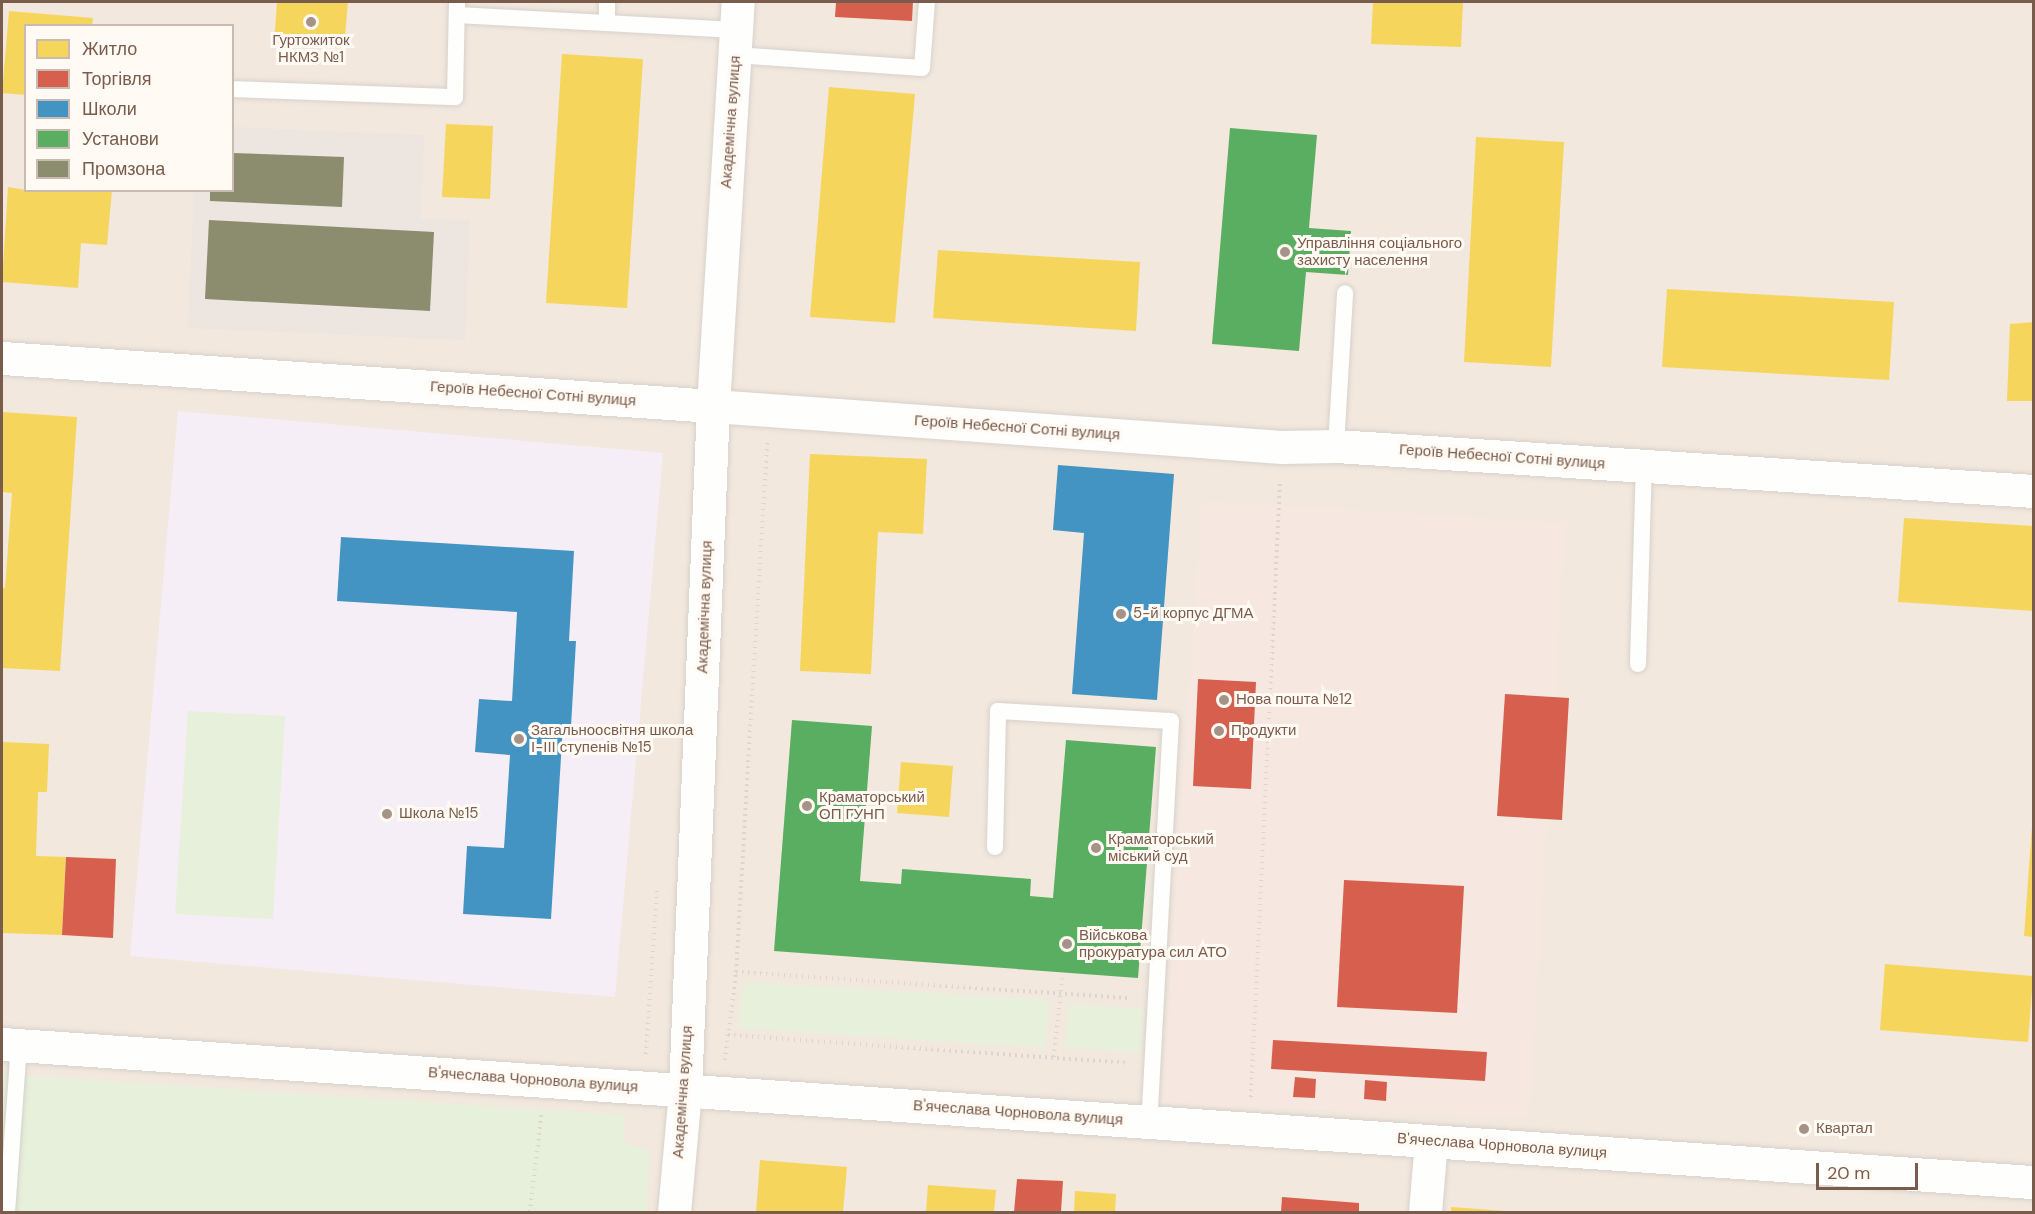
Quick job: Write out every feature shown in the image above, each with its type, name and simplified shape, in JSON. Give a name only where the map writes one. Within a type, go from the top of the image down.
[{"type":"street","name":"Академічна вулиця","points":[[674,1212],[685,1090],[713,406],[736,29]]},
{"type":"street","name":"Героїв Небесної Сотні вулиця","points":[[2,358],[1282,447],[1336,446],[2034,491]]},
{"type":"street","name":"В'ячеслава Чорновола вулиця","points":[[10,1045],[2034,1182]]},
{"type":"street","points":[[1425,1212],[1431,1141]]},
{"type":"lane","points":[[607,2],[607,24]]},
{"type":"lane","points":[[234,89],[455,97],[457,8],[607,24],[736,29],[922,68],[927,2]]},
{"type":"lane","points":[[1336,446],[1345,293]]},
{"type":"lane","points":[[1638,664],[1644,466]]},
{"type":"lane","points":[[995,847],[998,711],[1172,721],[1149,1122]]},
{"type":"lane","points":[[7,1212],[10,1045]]},
{"type":"path","points":[[721,1093],[736,972],[769,410]]},
{"type":"path","points":[[1250,1128],[1282,447]]},
{"type":"path","points":[[736,972],[1156,999]]},
{"type":"path","points":[[1054,1058],[1062,978]]},
{"type":"path","points":[[728,1035],[1153,1064]]},
{"type":"path","points":[[530,1212],[545,1081]]},
{"type":"shaded area","points":[[2,2],[2033,2],[2033,1212],[2,1212]]},
{"type":"shaded area","points":[[234,127],[424,135],[421,218],[470,220],[465,340],[188,328],[194,192],[234,192]]},
{"type":"shaded area","name":"Школа №15","points":[[178,411],[663,453],[615,997],[130,956]]},
{"type":"shaded area","points":[[1202,501],[1565,523],[1529,1117],[1162,1104]]},
{"type":"green space","points":[[188,711],[285,716],[273,919],[175,914]]},
{"type":"green space","points":[[743,982],[1050,1000],[1045,1048],[738,1028]]},
{"type":"green space","points":[[1069,1004],[1143,1009],[1141,1053],[1065,1047]]},
{"type":"green space","points":[[2,1074],[625,1115],[623,1143],[650,1151],[646,1212],[2,1212]]},
{"type":"building: Житло","name":"Гуртожиток НКМЗ №1","points":[[277,2],[348,2],[344,48],[274,43]]},
{"type":"building: Житло","points":[[1373,2],[1463,2],[1461,47],[1371,44]]},
{"type":"building: Житло","points":[[9,11],[93,18],[92,24],[24,24],[24,95],[2,93]]},
{"type":"building: Житло","points":[[562,54],[643,59],[627,308],[546,303]]},
{"type":"building: Житло","points":[[829,87],[915,94],[895,323],[810,317]]},
{"type":"building: Житло","points":[[446,124],[493,126],[490,199],[442,197]]},
{"type":"building: Житло","points":[[1476,137],[1564,142],[1551,367],[1464,362]]},
{"type":"building: Житло","points":[[8,187],[24,190],[24,192],[112,192],[107,245],[81,243],[78,288],[2,282]]},
{"type":"building: Житло","points":[[938,250],[1140,262],[1136,331],[933,318]]},
{"type":"building: Житло","points":[[1667,289],[1894,302],[1889,380],[1662,367]]},
{"type":"building: Житло","points":[[2034,322],[2034,401],[2007,401],[2010,324]]},
{"type":"building: Житло","points":[[2,412],[77,417],[60,671],[2,668],[2,588],[5,588],[12,493],[2,492]]},
{"type":"building: Житло","points":[[810,454],[927,459],[923,534],[878,532],[871,674],[800,671]]},
{"type":"building: Житло","points":[[1904,518],[2034,526],[2034,611],[1898,602]]},
{"type":"building: Житло","points":[[2,742],[49,744],[47,792],[38,792],[36,856],[66,857],[62,935],[2,933]]},
{"type":"building: Житло","points":[[901,762],[953,766],[949,817],[897,813]]},
{"type":"building: Житло","points":[[2032,827],[2034,827],[2034,937],[2024,936]]},
{"type":"building: Житло","points":[[1885,964],[2033,976],[2028,1042],[1880,1030]]},
{"type":"building: Житло","points":[[760,1160],[847,1167],[843,1212],[756,1212]]},
{"type":"building: Житло","points":[[928,1185],[996,1190],[994,1212],[926,1212]]},
{"type":"building: Житло","points":[[1075,1191],[1116,1194],[1115,1212],[1074,1212]]},
{"type":"building: Житло","points":[[1451,1207],[1505,1211],[1451,1212]]},
{"type":"building: Торгівля","points":[[836,2],[913,2],[912,21],[835,17]]},
{"type":"building: Торгівля","points":[[1198,679],[1256,682],[1251,789],[1193,786]]},
{"type":"building: Торгівля","points":[[1505,694],[1569,698],[1562,820],[1497,816]]},
{"type":"building: Торгівля","points":[[66,857],[116,859],[113,938],[62,935]]},
{"type":"building: Торгівля","points":[[1344,880],[1464,886],[1457,1013],[1337,1007]]},
{"type":"building: Торгівля","points":[[1273,1040],[1487,1052],[1485,1081],[1271,1069]]},
{"type":"building: Торгівля","points":[[1295,1077],[1316,1079],[1315,1098],[1293,1097]]},
{"type":"building: Торгівля","points":[[1365,1080],[1387,1082],[1386,1101],[1364,1099]]},
{"type":"building: Торгівля","points":[[1017,1179],[1063,1181],[1061,1212],[1014,1212]]},
{"type":"building: Торгівля","points":[[1282,1197],[1359,1203],[1359,1212],[1281,1212]]},
{"type":"building: Школи","name":"5-й корпус ДГМА","points":[[1058,465],[1174,474],[1157,700],[1072,694],[1084,533],[1053,530]]},
{"type":"building: Школи","name":"Загальноосвітня школа І-ІІІ ступенів №15","points":[[341,537],[574,551],[569,641],[576,641],[571,726],[563,725],[551,919],[463,914],[467,846],[504,848],[510,755],[475,752],[479,699],[512,701],[517,612],[337,601]]},
{"type":"building: Установи","name":"Управління соціального захисту населення","points":[[1230,128],[1317,135],[1309,228],[1351,231],[1348,275],[1306,272],[1299,351],[1212,344]]},
{"type":"building: Установи","points":[[792,720],[872,726],[860,881],[901,884],[902,869],[1031,879],[1030,896],[1053,898],[1066,740],[1156,747],[1138,978],[774,951]]},
{"type":"building: Промзона","points":[[234,153],[344,157],[342,207],[210,201],[210,192],[234,192]]},
{"type":"building: Промзона","points":[[209,220],[434,232],[430,311],[205,299]]},
{"type":"place","name":"Гуртожиток НКМЗ №1","points":[[311,22]]},
{"type":"place","name":"Управління соціального захисту населення","points":[[1285,252]]},
{"type":"place","name":"5-й корпус ДГМА","points":[[1121,614]]},
{"type":"place","name":"Нова пошта №12","points":[[1224,700]]},
{"type":"place","name":"Продукти","points":[[1219,731]]},
{"type":"place","name":"Загальноосвітня школа І-ІІІ ступенів №15","points":[[519,739]]},
{"type":"place","name":"Краматорський ОП ГУНП","points":[[807,806]]},
{"type":"place","name":"Школа №15","points":[[387,814]]},
{"type":"place","name":"Краматорський міський суд","points":[[1096,848]]},
{"type":"place","name":"Військова прокуратура сил АТО","points":[[1067,944]]},
{"type":"place","name":"Квартал","points":[[1804,1129]]}]
